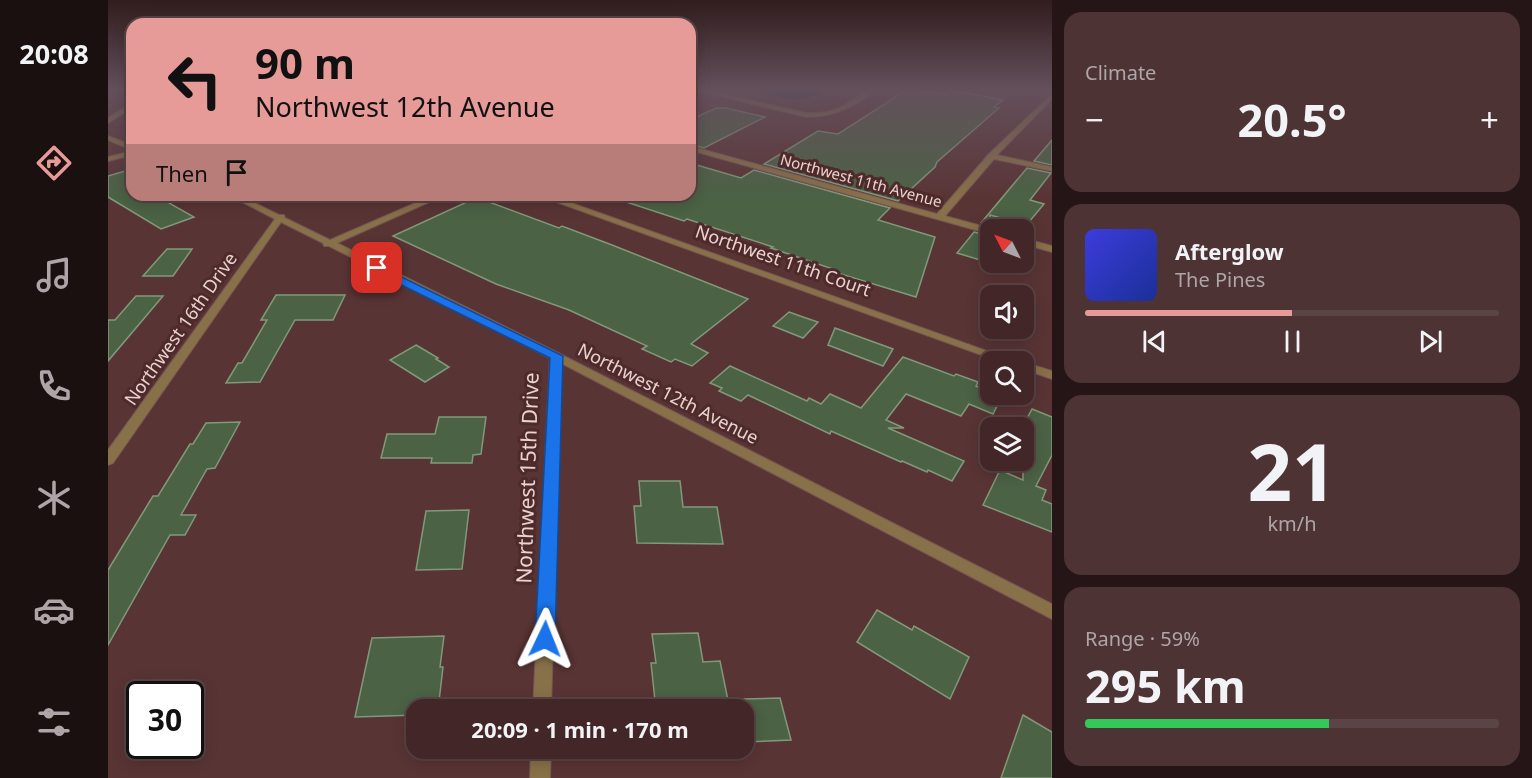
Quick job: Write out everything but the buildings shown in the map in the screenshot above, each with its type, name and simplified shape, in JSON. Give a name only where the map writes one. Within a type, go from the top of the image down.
[{"type":"street","points":[[939,217],[992,156],[1025,125]]},
{"type":"street","points":[[108,138],[126,148]]},
{"type":"street","name":"Northwest 11th Avenue","points":[[696,150],[980,228]]},
{"type":"street","points":[[108,159],[126,153]]},
{"type":"street","points":[[992,156],[1052,169]]},
{"type":"street","name":"Northwest 12th Avenue","points":[[246,201],[280,217],[327,244],[556,356],[1052,612]]},
{"type":"street","points":[[327,244],[427,201]]},
{"type":"street","name":"Northwest 11th Court","points":[[558,201],[982,351]]},
{"type":"street","name":"Northwest 16th Drive","points":[[108,460],[280,217]]},
{"type":"street","points":[[1034,244],[1052,249]]},
{"type":"street","name":"Northwest 15th Drive","points":[[542,699],[556,356]]},
{"type":"street","points":[[1034,369],[1052,375]]},
{"type":"street","points":[[540,778],[541,759]]},
{"type":"route","points":[[377,268],[556,356],[545,639]]}]
